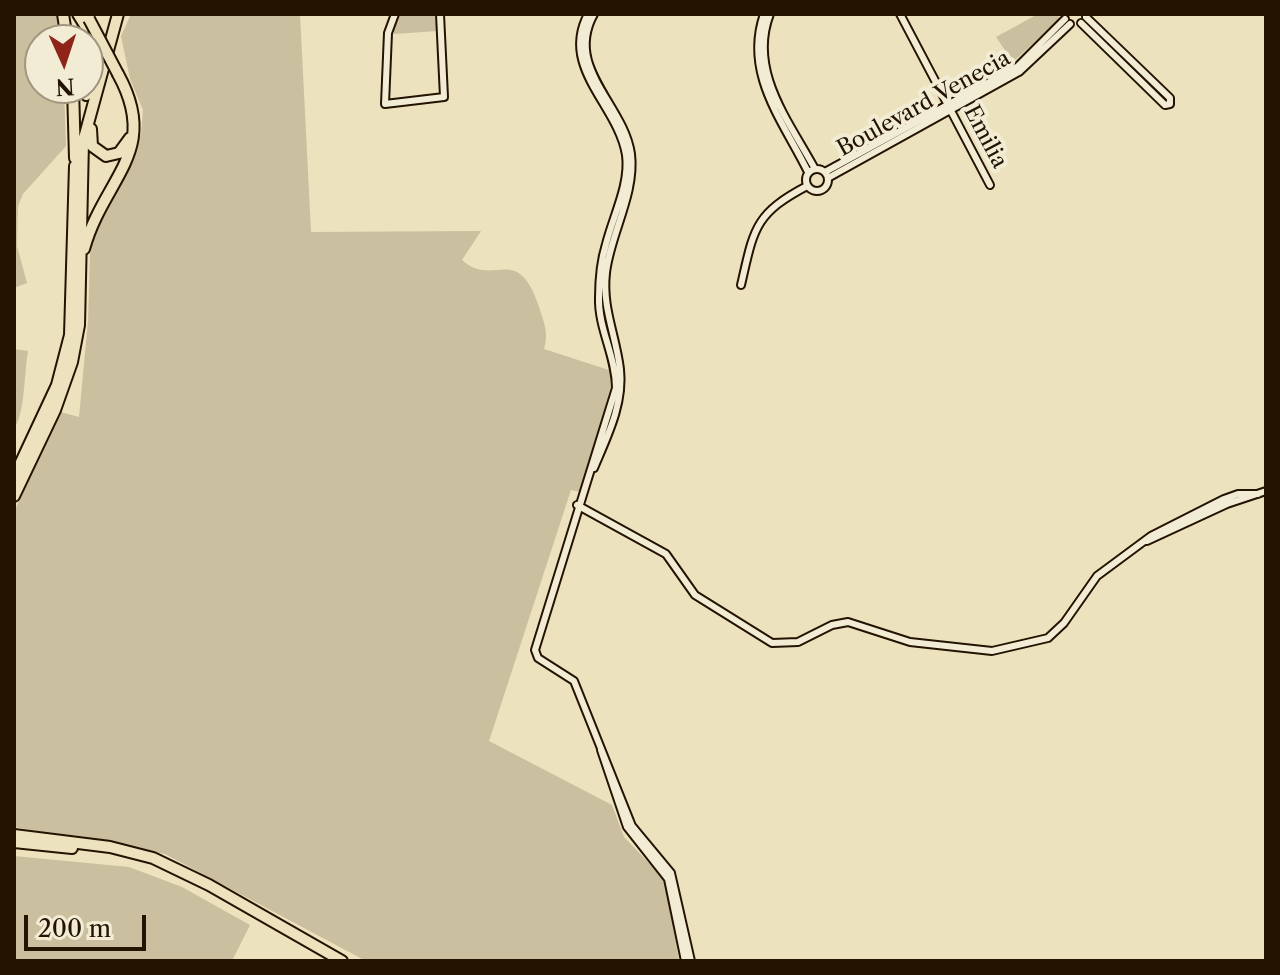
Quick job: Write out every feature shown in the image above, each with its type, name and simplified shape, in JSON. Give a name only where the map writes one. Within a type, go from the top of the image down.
[{"type":"highway","points":[[75,158],[84,104],[111,14]]},
{"type":"highway","points":[[104,60],[118,14]]},
{"type":"highway","points":[[81,258],[90,225],[135,140],[135,111],[85,19]]},
{"type":"highway","points":[[94,104],[92,146],[100,154],[113,156],[124,149],[131,127],[127,103],[117,76]]},
{"type":"highway","points":[[14,477],[41,430],[61,374],[72,325],[73,104]]},
{"type":"highway","points":[[14,496],[72,362],[79,325],[82,154],[92,104]]},
{"type":"highway","points":[[14,833],[110,847],[153,858],[209,885],[342,961]]},
{"type":"highway","points":[[14,842],[108,852],[157,866],[330,961]]},
{"type":"street","points":[[395,14],[388,33],[385,104],[444,97],[440,14]]},
{"type":"street","points":[[591,14],[580,37],[580,55],[628,151],[623,183],[603,252],[599,301],[615,371],[614,410],[543,616],[535,654],[574,681],[627,827],[668,879],[688,961]]},
{"type":"street","points":[[764,14],[756,45],[760,76],[812,171],[827,175]]},
{"type":"street","points":[[741,285],[761,218],[779,201],[807,186],[812,171],[766,74],[762,48],[770,14]]},
{"type":"street","name":"Emilia","points":[[900,14],[990,185]]},
{"type":"street","points":[[1066,19],[1084,18],[1170,98],[1170,104],[1165,105],[1084,18]]},
{"type":"street","name":"Boulevard Venecia","points":[[807,186],[816,191],[823,190],[827,175],[1019,72],[1066,19]]},
{"type":"street","points":[[578,508],[674,561],[695,595],[772,643],[798,642],[832,625],[848,622],[910,642],[992,651],[1048,638],[1064,623],[1097,576],[1147,541],[1224,499],[1262,493]]},
{"type":"shaded area","points":[[14,14],[57,14],[58,24],[24,24],[24,104],[65,104],[66,146],[23,194],[18,206],[17,246],[27,283],[14,288]]},
{"type":"shaded area","points":[[131,14],[300,14],[311,232],[481,231],[462,260],[474,268],[513,271],[522,276],[531,287],[544,323],[544,349],[615,372],[580,492],[571,490],[489,741],[612,805],[624,837],[665,880],[679,961],[366,961],[165,854],[14,827],[14,512],[60,412],[79,417],[88,321],[91,224],[141,134],[143,110],[130,79],[121,36]]},
{"type":"shaded area","points":[[399,14],[435,14],[438,31],[394,34],[394,21]]},
{"type":"shaded area","points":[[1038,14],[1058,14],[1059,19],[1013,62],[996,37]]},
{"type":"shaded area","points":[[14,349],[28,351],[22,403],[14,429]]},
{"type":"shaded area","points":[[14,856],[129,867],[182,887],[250,925],[232,961],[14,961]]}]
